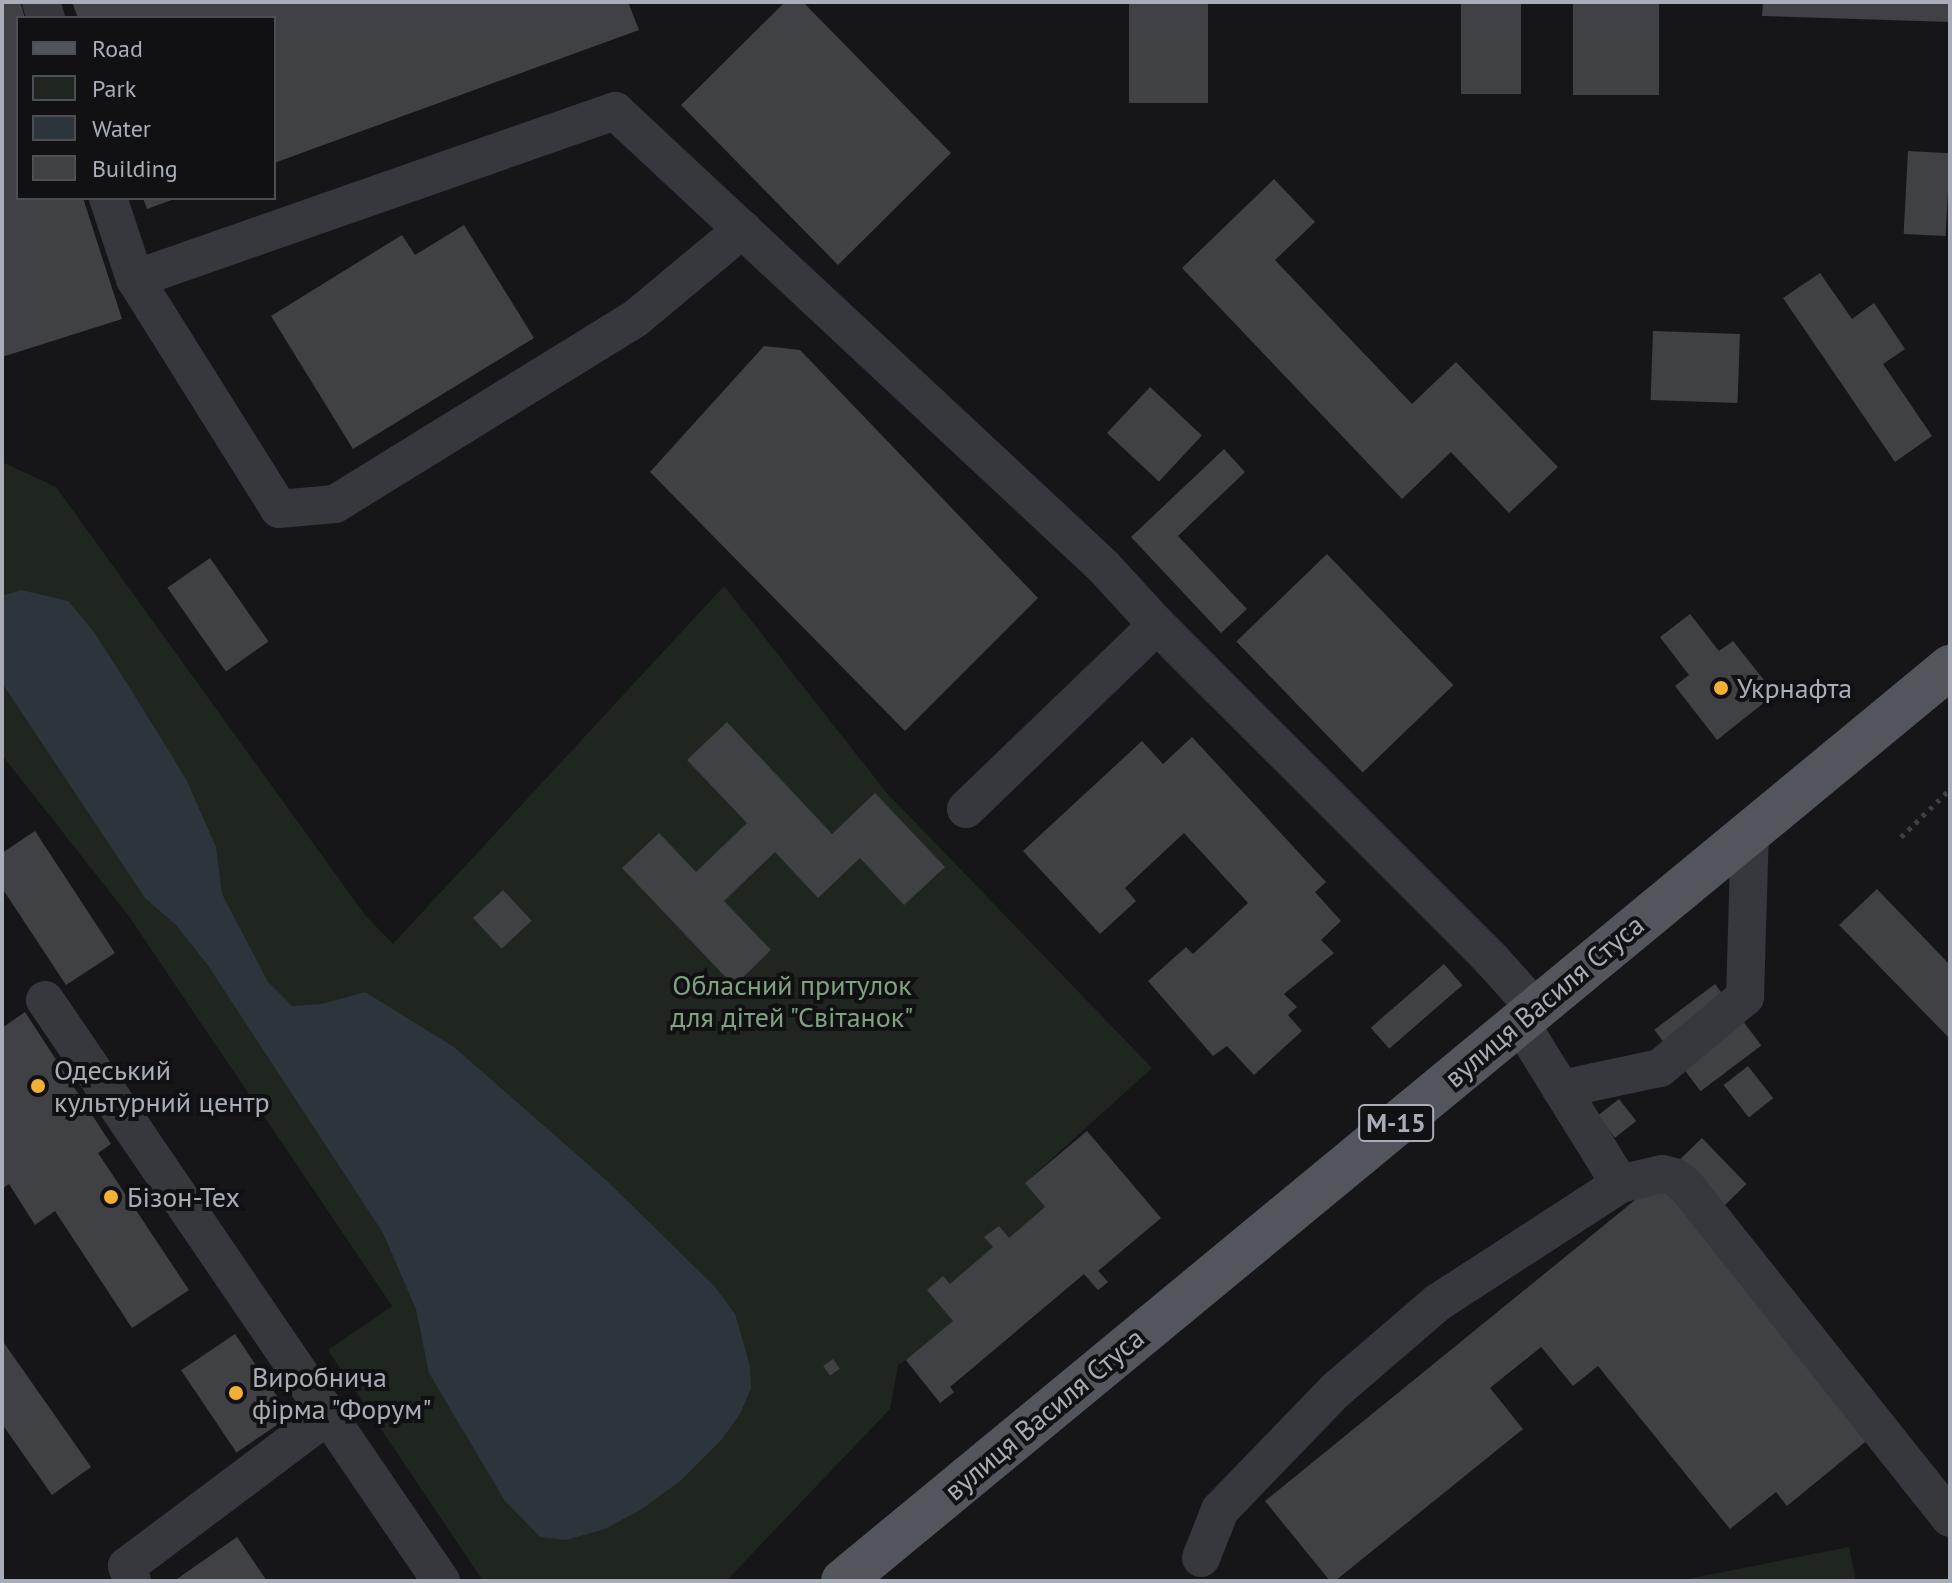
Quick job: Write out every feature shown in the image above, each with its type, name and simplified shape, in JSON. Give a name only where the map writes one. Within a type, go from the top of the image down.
[{"type":"main road","name":"вулиця Василя Стуса","points":[[843,1581],[1750,830],[1944,676]]},
{"type":"lane","points":[[135,279],[615,111],[1103,566],[1157,625],[1492,960],[1527,1015],[1561,1089],[1620,1184]]},
{"type":"lane","points":[[109,200],[135,279],[279,509],[335,504],[636,318],[743,229]]},
{"type":"lane","points":[[966,809],[1157,625]]},
{"type":"lane","points":[[1561,1089],[1660,1068],[1745,997],[1750,830]]},
{"type":"lane","points":[[45,1000],[441,1581]]},
{"type":"lane","points":[[1201,1558],[1220,1510],[1336,1390],[1437,1303],[1620,1184],[1662,1174],[1674,1177],[1686,1186],[1950,1518]]},
{"type":"lane","points":[[132,1581],[127,1566],[328,1415]]},
{"type":"path","points":[[1901,837],[1950,789]]},
{"type":"green space","name":"Обласний притулок для дітей \"Світанок\"","points":[[2,462],[56,487],[365,915],[393,944],[724,586],[886,792],[1152,1068],[1025,1183],[1108,1282],[1098,1290],[1084,1274],[950,1387],[954,1392],[940,1403],[906,1360],[898,1365],[890,1409],[726,1581],[483,1581],[328,1350],[392,1306],[128,915],[2,755]]},
{"type":"green space","points":[[1849,1547],[1856,1581],[1678,1581]]},
{"type":"water","points":[[21,590],[68,601],[94,632],[133,693],[186,779],[216,847],[222,894],[268,982],[292,1006],[322,1004],[365,992],[454,1047],[607,1181],[715,1287],[735,1314],[750,1366],[751,1388],[740,1414],[722,1439],[680,1481],[642,1509],[605,1529],[566,1540],[540,1537],[505,1501],[429,1373],[416,1309],[383,1233],[207,964],[177,926],[145,898],[2,683],[2,596]]},
{"type":"building","points":[[2,2],[20,2],[24,16],[16,16],[16,200],[84,200],[122,319],[2,357]]},
{"type":"building","points":[[72,2],[628,2],[639,30],[276,162],[276,16],[77,16]]},
{"type":"building","points":[[785,2],[803,2],[951,153],[838,265],[681,105]]},
{"type":"building","points":[[1129,2],[1208,2],[1208,103],[1129,103]]},
{"type":"building","points":[[1461,2],[1521,2],[1521,94],[1461,94]]},
{"type":"building","points":[[1573,2],[1659,2],[1659,95],[1573,95]]},
{"type":"building","points":[[1763,2],[1950,2],[1950,22],[1762,16]]},
{"type":"building","points":[[1908,151],[1950,153],[1946,236],[1904,234]]},
{"type":"building","points":[[1274,179],[1315,222],[1275,260],[1412,404],[1456,362],[1558,467],[1509,513],[1451,452],[1402,499],[1182,268]]},
{"type":"building","points":[[144,200],[172,200],[147,209]]},
{"type":"building","points":[[464,225],[534,338],[353,449],[271,316],[402,235],[415,255]]},
{"type":"building","points":[[1820,273],[1852,319],[1874,303],[1905,349],[1883,364],[1932,436],[1895,462],[1783,298]]},
{"type":"building","points":[[1653,331],[1740,334],[1738,403],[1651,400]]},
{"type":"building","points":[[764,346],[800,350],[1038,598],[905,731],[650,472]]},
{"type":"building","points":[[1150,387],[1202,435],[1159,481],[1107,433]]},
{"type":"building","points":[[1224,449],[1245,472],[1178,536],[1247,609],[1221,633],[1131,537]]},
{"type":"building","points":[[1327,554],[1453,685],[1363,772],[1236,642]]},
{"type":"building","points":[[210,558],[269,642],[226,671],[167,588]]},
{"type":"building","points":[[1690,614],[1719,651],[1733,641],[1775,694],[1717,740],[1675,686],[1689,675],[1660,637]]},
{"type":"building","points":[[727,722],[832,834],[875,793],[945,867],[904,905],[860,858],[818,898],[775,852],[724,901],[771,950],[734,986],[622,868],[659,833],[696,872],[747,823],[687,760]]},
{"type":"building","points":[[1192,737],[1326,882],[1315,892],[1341,921],[1321,940],[1334,953],[1284,994],[1297,1007],[1288,1015],[1302,1031],[1254,1075],[1227,1046],[1213,1056],[1148,981],[1186,947],[1193,954],[1248,903],[1184,833],[1125,888],[1136,901],[1100,934],[1023,851],[1142,741],[1163,764]]},
{"type":"building","points":[[35,831],[115,953],[66,985],[2,888],[2,853]]},
{"type":"building","points":[[1877,889],[1950,965],[1950,1039],[1839,925]]},
{"type":"building","points":[[503,890],[532,921],[502,949],[473,918]]},
{"type":"building","points":[[1444,964],[1462,985],[1389,1049],[1371,1028]]},
{"type":"building","points":[[1715,984],[1761,1045],[1701,1091],[1654,1030]]},
{"type":"building","points":[[25,1012],[111,1144],[98,1153],[189,1290],[132,1328],[55,1211],[35,1225],[9,1184],[2,1189],[2,1028]]},
{"type":"building","points":[[1748,1066],[1773,1098],[1749,1117],[1724,1085]]},
{"type":"building","points":[[1619,1099],[1636,1121],[1615,1138],[1598,1116]]},
{"type":"building","points":[[1087,1131],[1161,1218],[1098,1271],[1108,1282],[1098,1290],[1084,1274],[950,1387],[954,1392],[940,1403],[906,1360],[953,1321],[927,1290],[943,1276],[950,1284],[993,1247],[984,1237],[999,1226],[1009,1238],[1045,1207],[1025,1183]]},
{"type":"building","points":[[1702,1138],[1746,1184],[1723,1207],[1678,1161]]},
{"type":"building","points":[[1661,1179],[1870,1438],[1787,1506],[1776,1492],[1730,1529],[1598,1366],[1573,1386],[1541,1347],[1490,1388],[1523,1429],[1335,1581],[1330,1581],[1265,1501]]},
{"type":"building","name":"Виробнича фірма \"Форум\"","points":[[235,1334],[290,1416],[236,1452],[181,1370]]},
{"type":"building","points":[[2,1340],[91,1467],[52,1495],[2,1424]]},
{"type":"building","points":[[833,1359],[840,1369],[830,1376],[823,1366]]},
{"type":"building","points":[[237,1537],[267,1581],[174,1581]]},
{"type":"place","name":"Укрнафта","points":[[1721,688]]},
{"type":"place","name":"Одеський культурний центр","points":[[38,1086]]},
{"type":"place","name":"Бізон-Тех","points":[[111,1197]]},
{"type":"place","name":"Виробнича фірма \"Форум\"","points":[[236,1393]]}]
